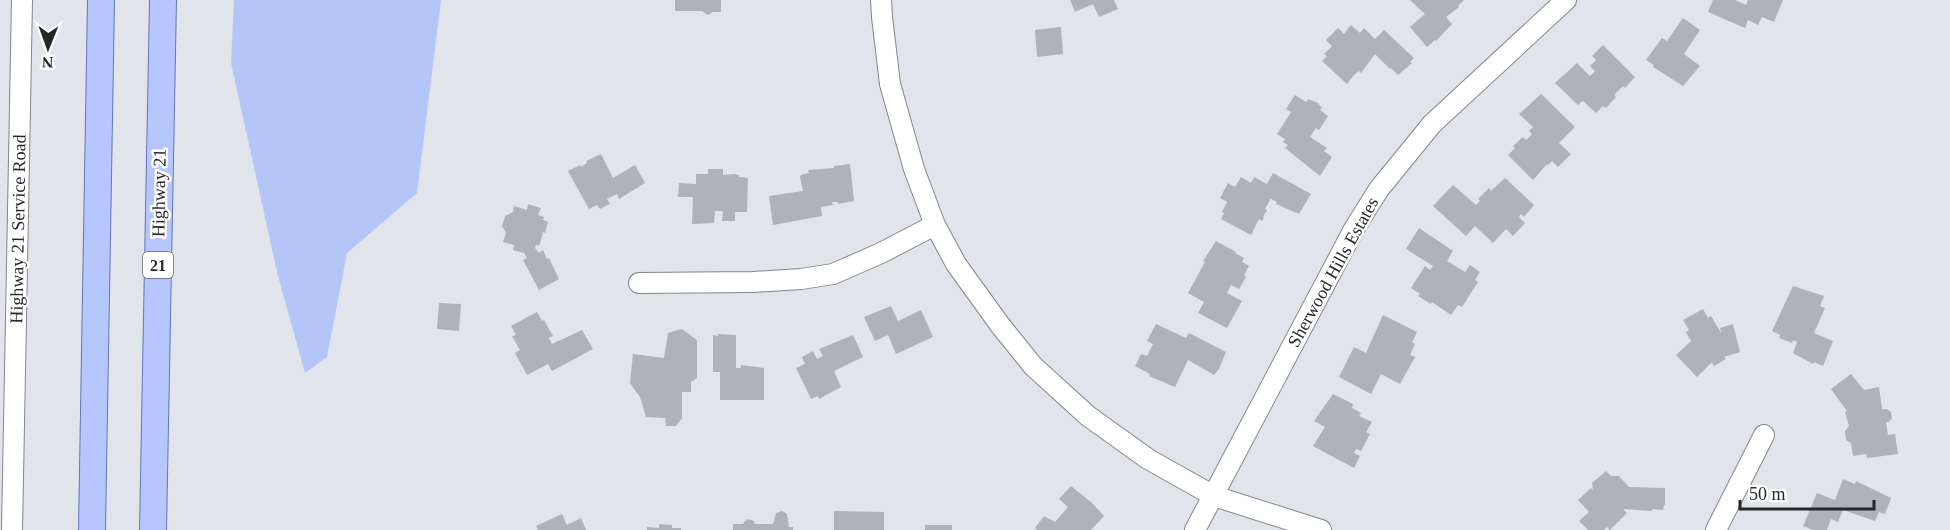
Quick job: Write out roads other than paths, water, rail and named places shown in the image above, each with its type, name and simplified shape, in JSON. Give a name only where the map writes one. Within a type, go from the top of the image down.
[{"type":"main road","points":[[92,530],[101,0]]},
{"type":"main road","name":"Highway 21","points":[[153,530],[163,0]]},
{"type":"street","name":"Highway 21 Service Road","points":[[12,530],[22,0]]},
{"type":"street","points":[[881,0],[890,84],[914,169],[935,225],[956,264],[1033,366],[1088,416],[1148,459],[1214,496],[1321,530]]},
{"type":"street","name":"Sherwood Hills Estates","points":[[1195,530],[1348,239],[1379,189],[1432,124],[1566,0]]},
{"type":"street","points":[[639,283],[753,282],[833,274],[881,253],[935,225]]},
{"type":"street","points":[[1716,530],[1764,435]]}]
